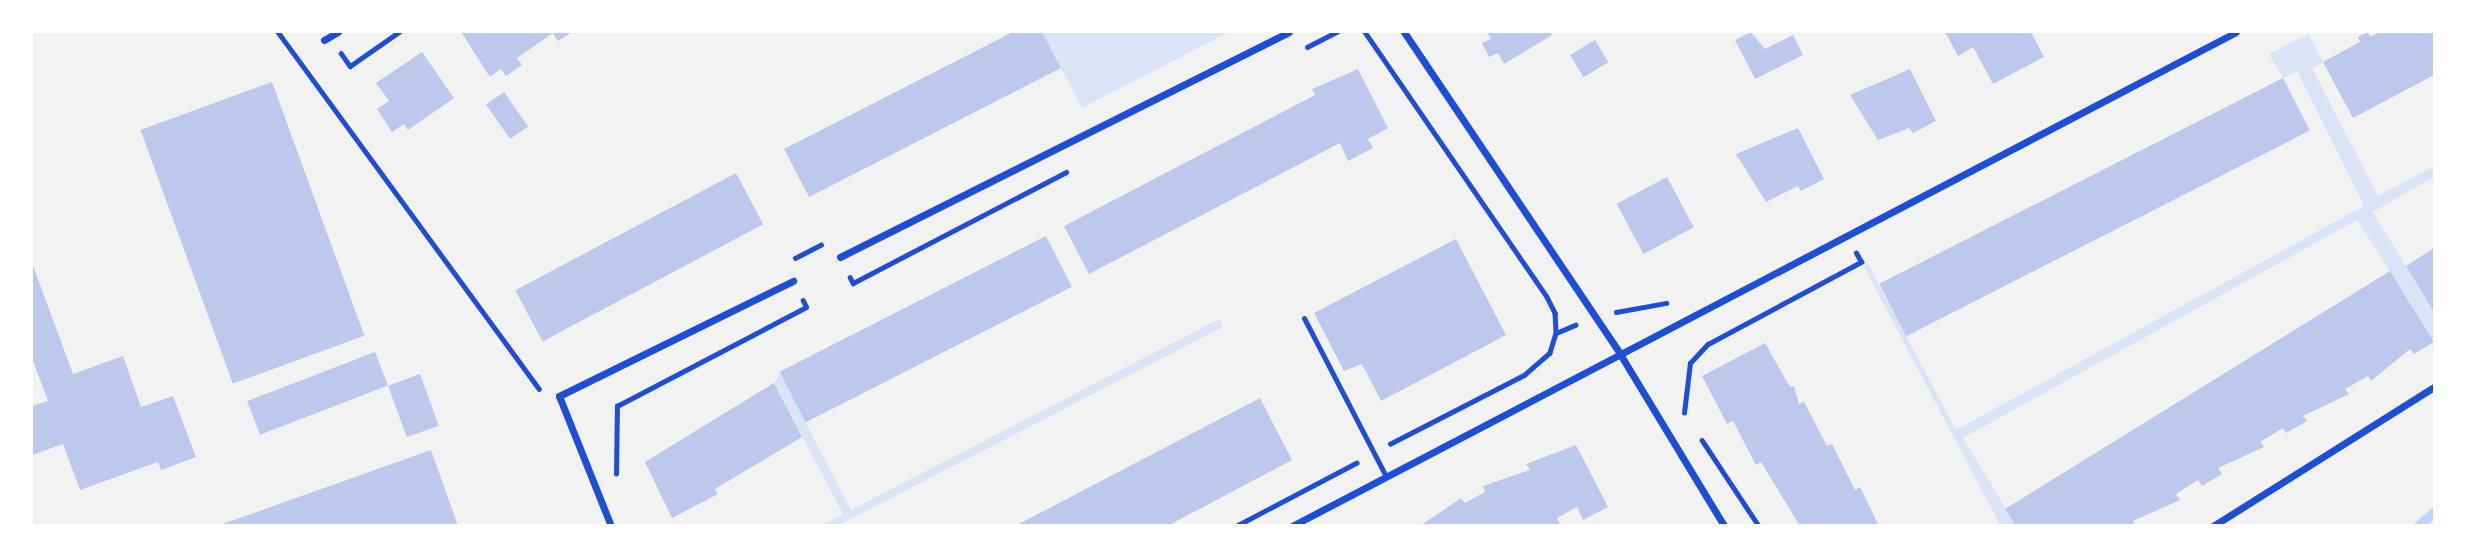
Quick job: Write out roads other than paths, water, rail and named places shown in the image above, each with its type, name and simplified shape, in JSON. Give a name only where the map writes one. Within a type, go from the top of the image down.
[{"type":"street","points":[[327,39],[338,32]]},
{"type":"street","points":[[840,257],[1289,32]]},
{"type":"street","points":[[1405,32],[1620,354],[1724,526]]},
{"type":"street","points":[[1292,526],[2236,32]]},
{"type":"street","points":[[611,526],[559,396],[793,281]]},
{"type":"street","points":[[2213,526],[2434,387]]},
{"type":"lane","points":[[1304,318],[1386,476]]},
{"type":"waterway","points":[[2419,526],[2434,513]]}]
